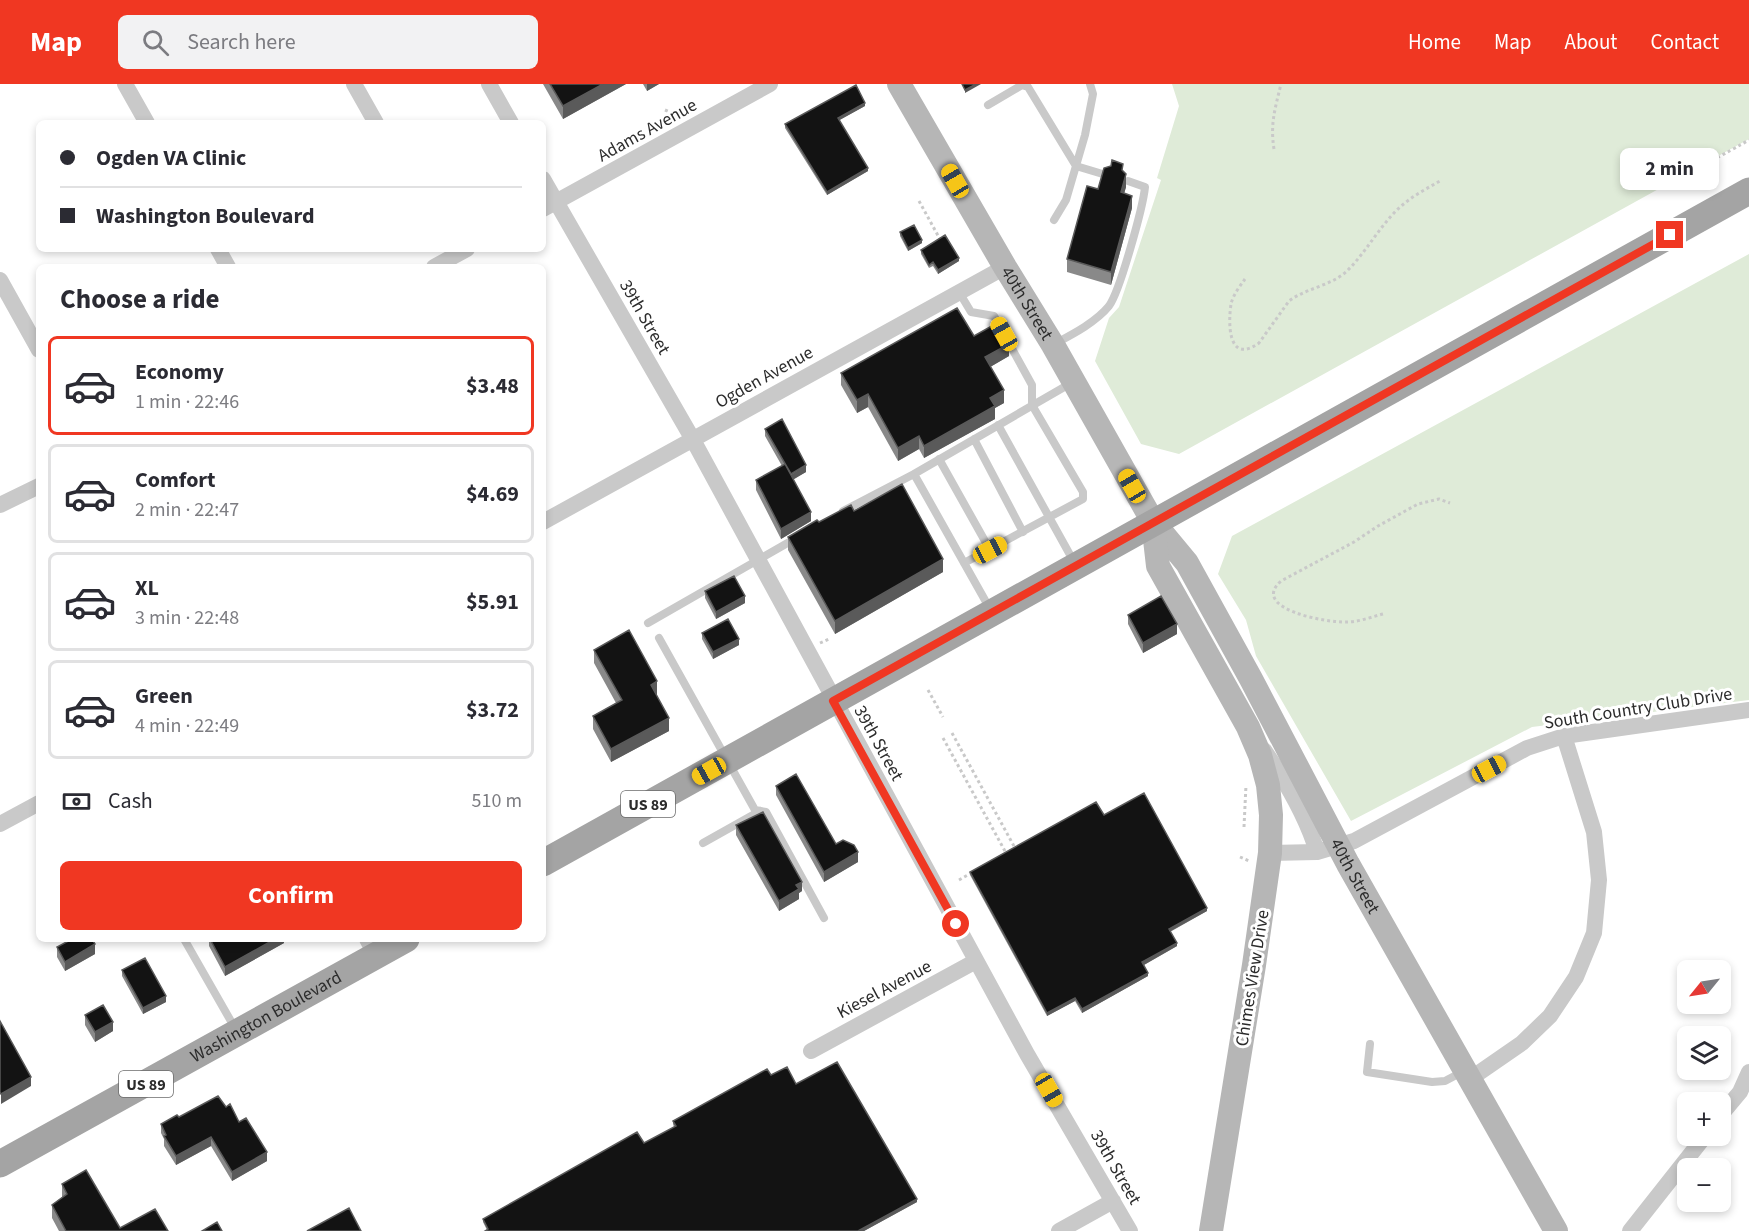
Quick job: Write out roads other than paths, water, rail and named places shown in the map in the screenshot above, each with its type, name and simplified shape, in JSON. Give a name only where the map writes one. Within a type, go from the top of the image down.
[{"type":"main road","name":"40th Street","points":[[899,84],[1053,345],[1153,522],[1187,563],[1251,679],[1328,849],[1468,1075],[1556,1231]]},
{"type":"main road","name":"US 89","points":[[546,861],[1749,191]]},
{"type":"main road","name":"40th Street","points":[[1153,522],[1158,566],[1248,727]]},
{"type":"main road","name":"Chimes View Drive","points":[[1211,1231],[1256,955],[1270,853],[1271,815],[1268,785],[1260,755],[1248,727]]},
{"type":"main road","name":"Washington Boulevard","points":[[0,1164],[237,1033],[371,947],[393,942]]},
{"type":"street","points":[[125,84],[145,120]]},
{"type":"street","points":[[354,84],[374,120]]},
{"type":"street","points":[[489,84],[509,120]]},
{"type":"street","name":"Adams Avenue","points":[[550,206],[770,84]]},
{"type":"street","name":"39th Street","points":[[546,191],[550,206],[692,438],[1027,1054],[1130,1231]]},
{"type":"street","name":"Ogden Avenue","points":[[546,520],[1005,267]]},
{"type":"street","points":[[0,280],[36,345]]},
{"type":"street","points":[[0,505],[36,487]]},
{"type":"street","name":"South Country Club Drive","points":[[1270,853],[1328,849],[1354,841],[1527,748],[1564,736],[1749,710]]},
{"type":"street","name":"40th Street","points":[[1248,727],[1277,770],[1313,837],[1328,849]]},
{"type":"street","points":[[1468,1075],[1522,1043],[1550,1016],[1576,977],[1594,933],[1599,880],[1594,832],[1564,736]]},
{"type":"street","points":[[0,824],[36,805]]},
{"type":"street","name":"Kiesel Avenue","points":[[811,1051],[976,961]]},
{"type":"street","points":[[1731,1103],[1740,1092],[1749,1072]]},
{"type":"street","points":[[1630,1231],[1697,1146]]},
{"type":"street","points":[[1059,1231],[1113,1201]]},
{"type":"lane","points":[[1054,220],[1066,200],[1085,135],[1094,94],[1090,84]]},
{"type":"lane","points":[[988,105],[1022,85],[1028,87],[1076,166],[1106,175]]},
{"type":"lane","points":[[1053,345],[1081,329],[1108,306],[1117,288],[1146,187],[1128,181]]},
{"type":"lane","points":[[959,292],[971,312],[994,316],[1032,385],[1032,405],[1083,492],[1083,499],[964,563]]},
{"type":"lane","points":[[831,517],[914,474],[1073,382]]},
{"type":"lane","points":[[998,424],[1076,565]]},
{"type":"lane","points":[[974,439],[1023,532]]},
{"type":"lane","points":[[939,459],[990,550]]},
{"type":"lane","points":[[914,474],[992,612]]},
{"type":"lane","points":[[648,623],[804,533]]},
{"type":"lane","points":[[659,638],[726,761],[755,810],[766,812],[824,918]]},
{"type":"lane","points":[[703,843],[760,811]]},
{"type":"lane","points":[[186,942],[237,1033]]},
{"type":"lane","points":[[1370,1044],[1368,1072],[1432,1082],[1468,1075]]}]
